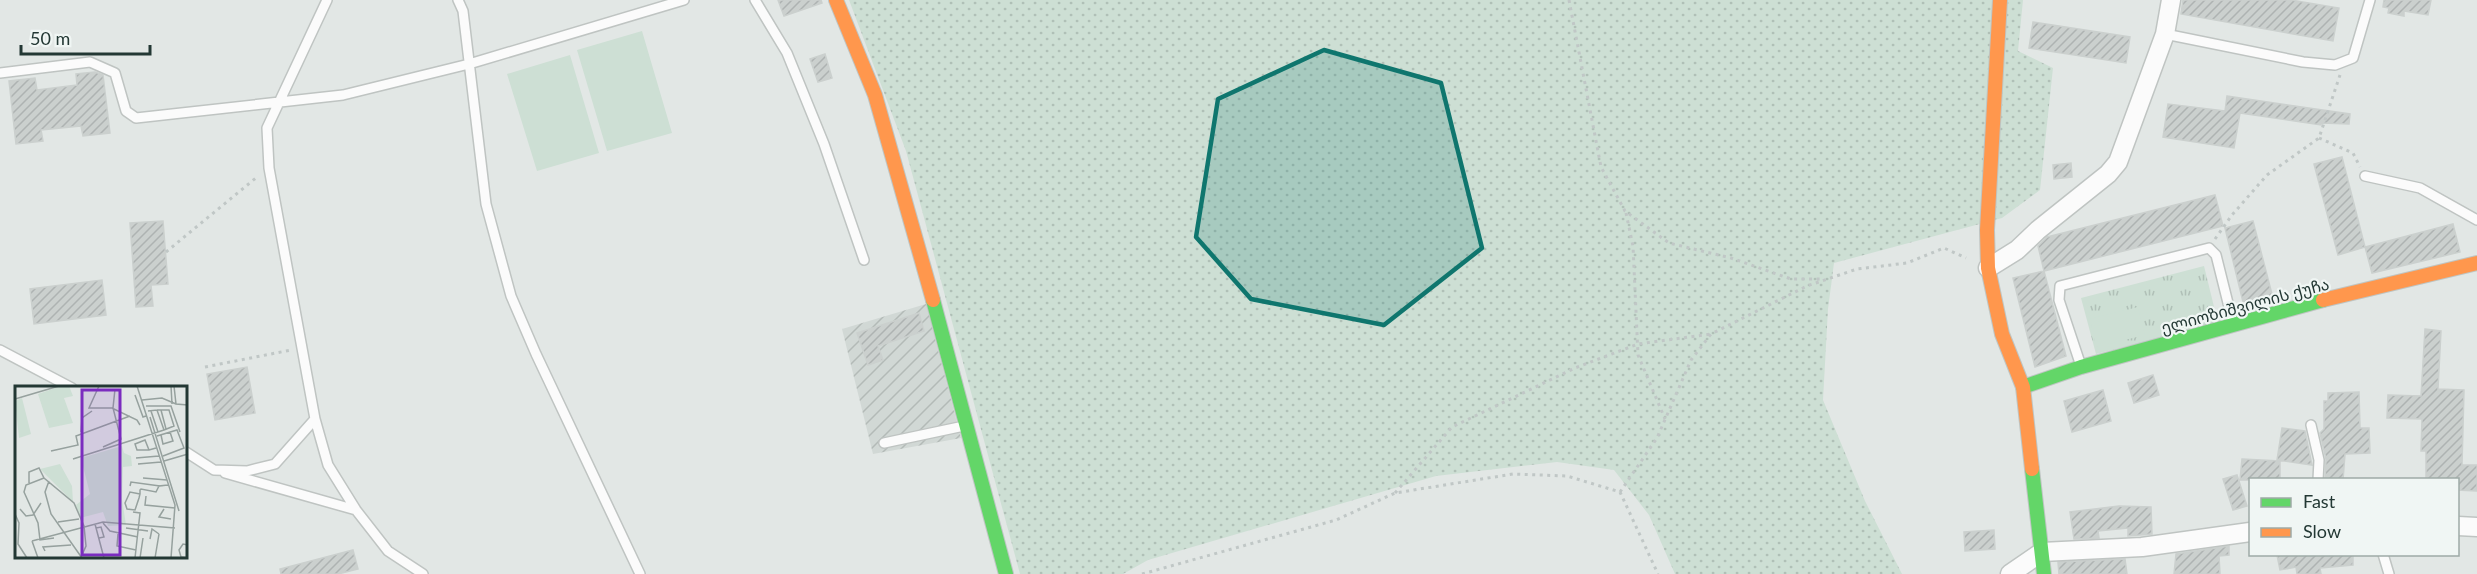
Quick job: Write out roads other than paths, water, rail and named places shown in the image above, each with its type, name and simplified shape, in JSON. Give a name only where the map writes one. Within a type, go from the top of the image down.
[{"type":"street","points":[[836,0],[875,95],[1006,574]]},
{"type":"street","points":[[2000,0],[1988,268],[2002,334],[2023,387],[2044,574]]},
{"type":"street","points":[[1988,268],[2017,250],[2038,230],[2108,174],[2118,162],[2165,34],[2171,0]]},
{"type":"street","name":"ელიოზიშვილის ქუჩა","points":[[2023,387],[2081,367],[2323,300],[2477,263]]},
{"type":"street","points":[[2459,526],[2477,527]]},
{"type":"street","points":[[2010,574],[2042,552],[2142,547],[2249,531]]},
{"type":"lane","points":[[327,0],[267,129],[269,168],[315,419],[328,465],[356,510],[388,551],[423,574]]},
{"type":"lane","points":[[458,0],[463,11],[486,204],[511,296],[640,574]]},
{"type":"lane","points":[[0,73],[90,62],[100,64],[115,73],[126,111],[136,118],[277,104],[343,95],[469,64],[684,0]]},
{"type":"lane","points":[[755,0],[787,53],[824,144],[864,260]]},
{"type":"lane","points":[[2165,34],[2303,63],[2335,65],[2354,58],[2370,0]]},
{"type":"lane","points":[[2365,176],[2420,188],[2477,220]]},
{"type":"lane","points":[[2081,367],[2059,300],[2060,286],[2209,248],[2216,255],[2234,326]]},
{"type":"lane","points":[[0,350],[68,386]]},
{"type":"lane","points":[[214,470],[247,471],[275,464],[315,419]]},
{"type":"lane","points":[[2311,425],[2319,460],[2318,478]]},
{"type":"lane","points":[[884,443],[966,426]]},
{"type":"lane","points":[[188,453],[214,470],[356,510]]},
{"type":"lane","points":[[2383,556],[2389,574]]}]
